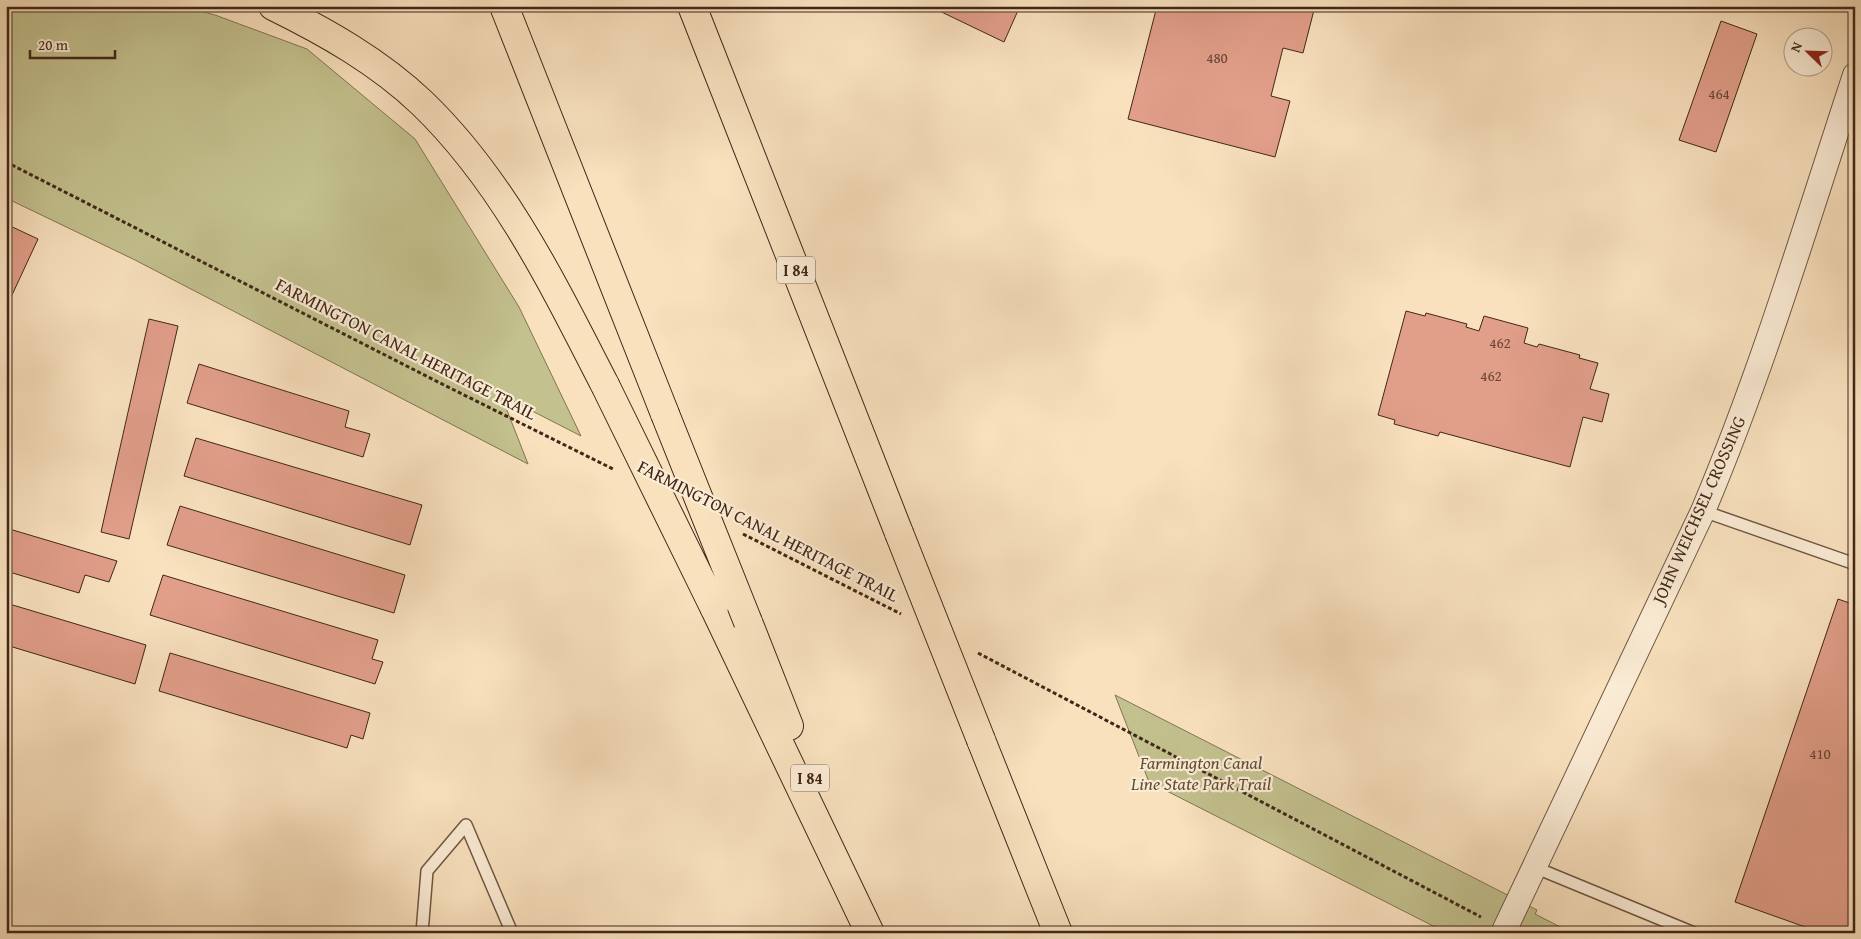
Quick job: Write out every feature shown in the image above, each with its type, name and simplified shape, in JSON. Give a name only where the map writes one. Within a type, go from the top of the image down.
[{"type":"highway","points":[[274,6],[337,40],[379,68],[422,103],[458,142],[496,191],[532,247],[605,385],[871,933]]},
{"type":"highway","name":"I 84","points":[[504,6],[871,933]]},
{"type":"highway","name":"I 84","points":[[692,6],[1058,933]]},
{"type":"street","name":"JOHN WEICHSEL CROSSING","points":[[1505,929],[1703,511],[1730,446],[1760,365],[1855,75]]},
{"type":"lane","points":[[1703,511],[1855,564]]},
{"type":"lane","points":[[422,933],[427,871],[466,825],[512,933]]},
{"type":"lane","points":[[1534,867],[1694,933]]},
{"type":"path","name":"FARMINGTON CANAL HERITAGE TRAIL","points":[[6,162],[440,383],[618,471]]},
{"type":"path","name":"FARMINGTON CANAL HERITAGE TRAIL","points":[[742,534],[903,615]]},
{"type":"path","points":[[974,651],[1505,929]]},
{"type":"green space","points":[[6,6],[181,6],[215,15],[307,49],[415,139],[519,307],[581,436],[501,395],[528,464],[135,260],[6,198]]},
{"type":"green space","name":"Farmington Canal Line State Park Trail","points":[[1115,695],[1537,910],[1535,914],[1572,933],[1447,933],[1149,782]]},
{"type":"building","points":[[929,6],[1020,6],[1004,42]]},
{"type":"building","points":[[1157,6],[1315,6],[1303,53],[1283,48],[1271,96],[1290,101],[1275,157],[1128,119]]},
{"type":"building","points":[[1721,21],[1757,34],[1716,152],[1679,140]]},
{"type":"building","points":[[6,224],[38,239],[6,308]]},
{"type":"building","points":[[1406,311],[1425,316],[1426,313],[1467,324],[1466,327],[1479,331],[1484,316],[1528,328],[1524,343],[1537,347],[1539,344],[1580,355],[1579,358],[1598,363],[1590,389],[1609,394],[1602,422],[1583,417],[1570,467],[1440,432],[1438,436],[1394,424],[1395,420],[1378,415]]},
{"type":"building","points":[[149,319],[178,326],[129,539],[101,532]]},
{"type":"building","points":[[199,364],[349,411],[345,427],[370,434],[363,457],[187,403]]},
{"type":"building","points":[[196,438],[422,505],[410,545],[184,476]]},
{"type":"building","points":[[180,506],[405,575],[394,613],[167,545]]},
{"type":"building","points":[[6,528],[117,561],[109,582],[85,575],[79,593],[6,571]]},
{"type":"building","points":[[163,575],[378,640],[372,659],[383,662],[375,684],[150,615]]},
{"type":"building","points":[[1838,599],[1855,605],[1855,933],[1822,933],[1735,902]]},
{"type":"building","points":[[6,603],[146,645],[135,684],[6,645]]},
{"type":"building","points":[[170,653],[370,713],[363,739],[351,735],[347,748],[159,691]]}]
